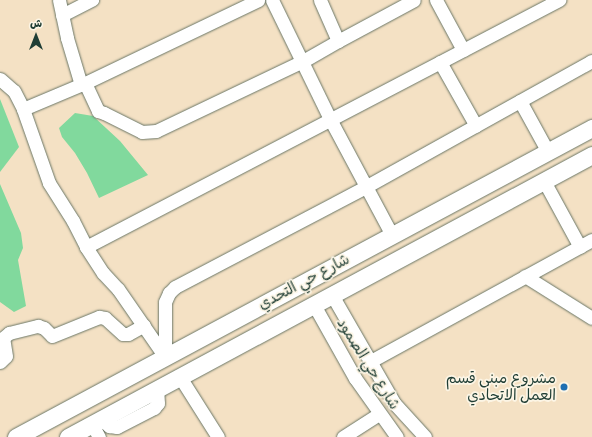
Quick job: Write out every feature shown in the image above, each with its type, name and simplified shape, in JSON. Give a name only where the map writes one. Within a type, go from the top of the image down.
[{"type":"main road","name":"شارع حي التحدي","points":[[16,437],[592,128]]},
{"type":"main road","name":"شارع حي التحدي","points":[[74,436],[97,427],[157,389],[592,155]]},
{"type":"main road","points":[[252,310],[247,315],[246,325],[253,333],[263,332]]},
{"type":"main road","points":[[212,332],[222,331],[229,339],[228,349],[223,354]]},
{"type":"street","points":[[59,0],[62,15],[83,84],[98,111],[138,131],[151,132],[303,61],[414,0]]},
{"type":"street","points":[[62,15],[92,0]]},
{"type":"street","points":[[23,109],[83,84],[258,0]]},
{"type":"street","points":[[272,0],[330,119],[392,235]]},
{"type":"street","points":[[320,0],[338,41]]},
{"type":"street","points":[[436,0],[462,50]]},
{"type":"street","points":[[86,247],[559,0]]},
{"type":"street","points":[[165,357],[166,302],[172,290],[367,186],[592,61]]},
{"type":"street","points":[[440,62],[476,126]]},
{"type":"street","points":[[0,79],[14,90],[23,109],[49,183],[73,221],[86,247],[103,273],[118,289],[144,325],[165,357]]},
{"type":"street","points":[[520,101],[548,152]]},
{"type":"street","points":[[544,181],[580,247]]},
{"type":"street","points":[[369,362],[592,240]]},
{"type":"street","points":[[525,276],[592,318]]},
{"type":"street","points":[[332,295],[394,404],[425,437]]},
{"type":"street","name":"شارع حي الصمود","points":[[314,305],[355,378],[379,414],[397,437]]},
{"type":"street","points":[[0,362],[6,356],[3,338],[6,334],[15,331],[38,326],[44,328],[52,336],[99,316],[105,318],[123,334],[128,334],[144,325]]},
{"type":"street","points":[[335,344],[337,337],[342,333],[353,334]]},
{"type":"street","points":[[180,377],[218,437]]},
{"type":"street","points":[[343,437],[379,414]]},
{"type":"green space","points":[[0,99],[19,147],[0,172]]},
{"type":"green space","points":[[75,113],[93,116],[120,141],[148,175],[99,198],[87,173],[75,153],[62,137],[59,128]]},
{"type":"green space","points":[[0,184],[21,233],[23,248],[18,260],[26,306],[14,312],[0,302]]},
{"type":"place","name":"مشروع مبنى قسم العمل الاتحادي","points":[[564,387]]}]
